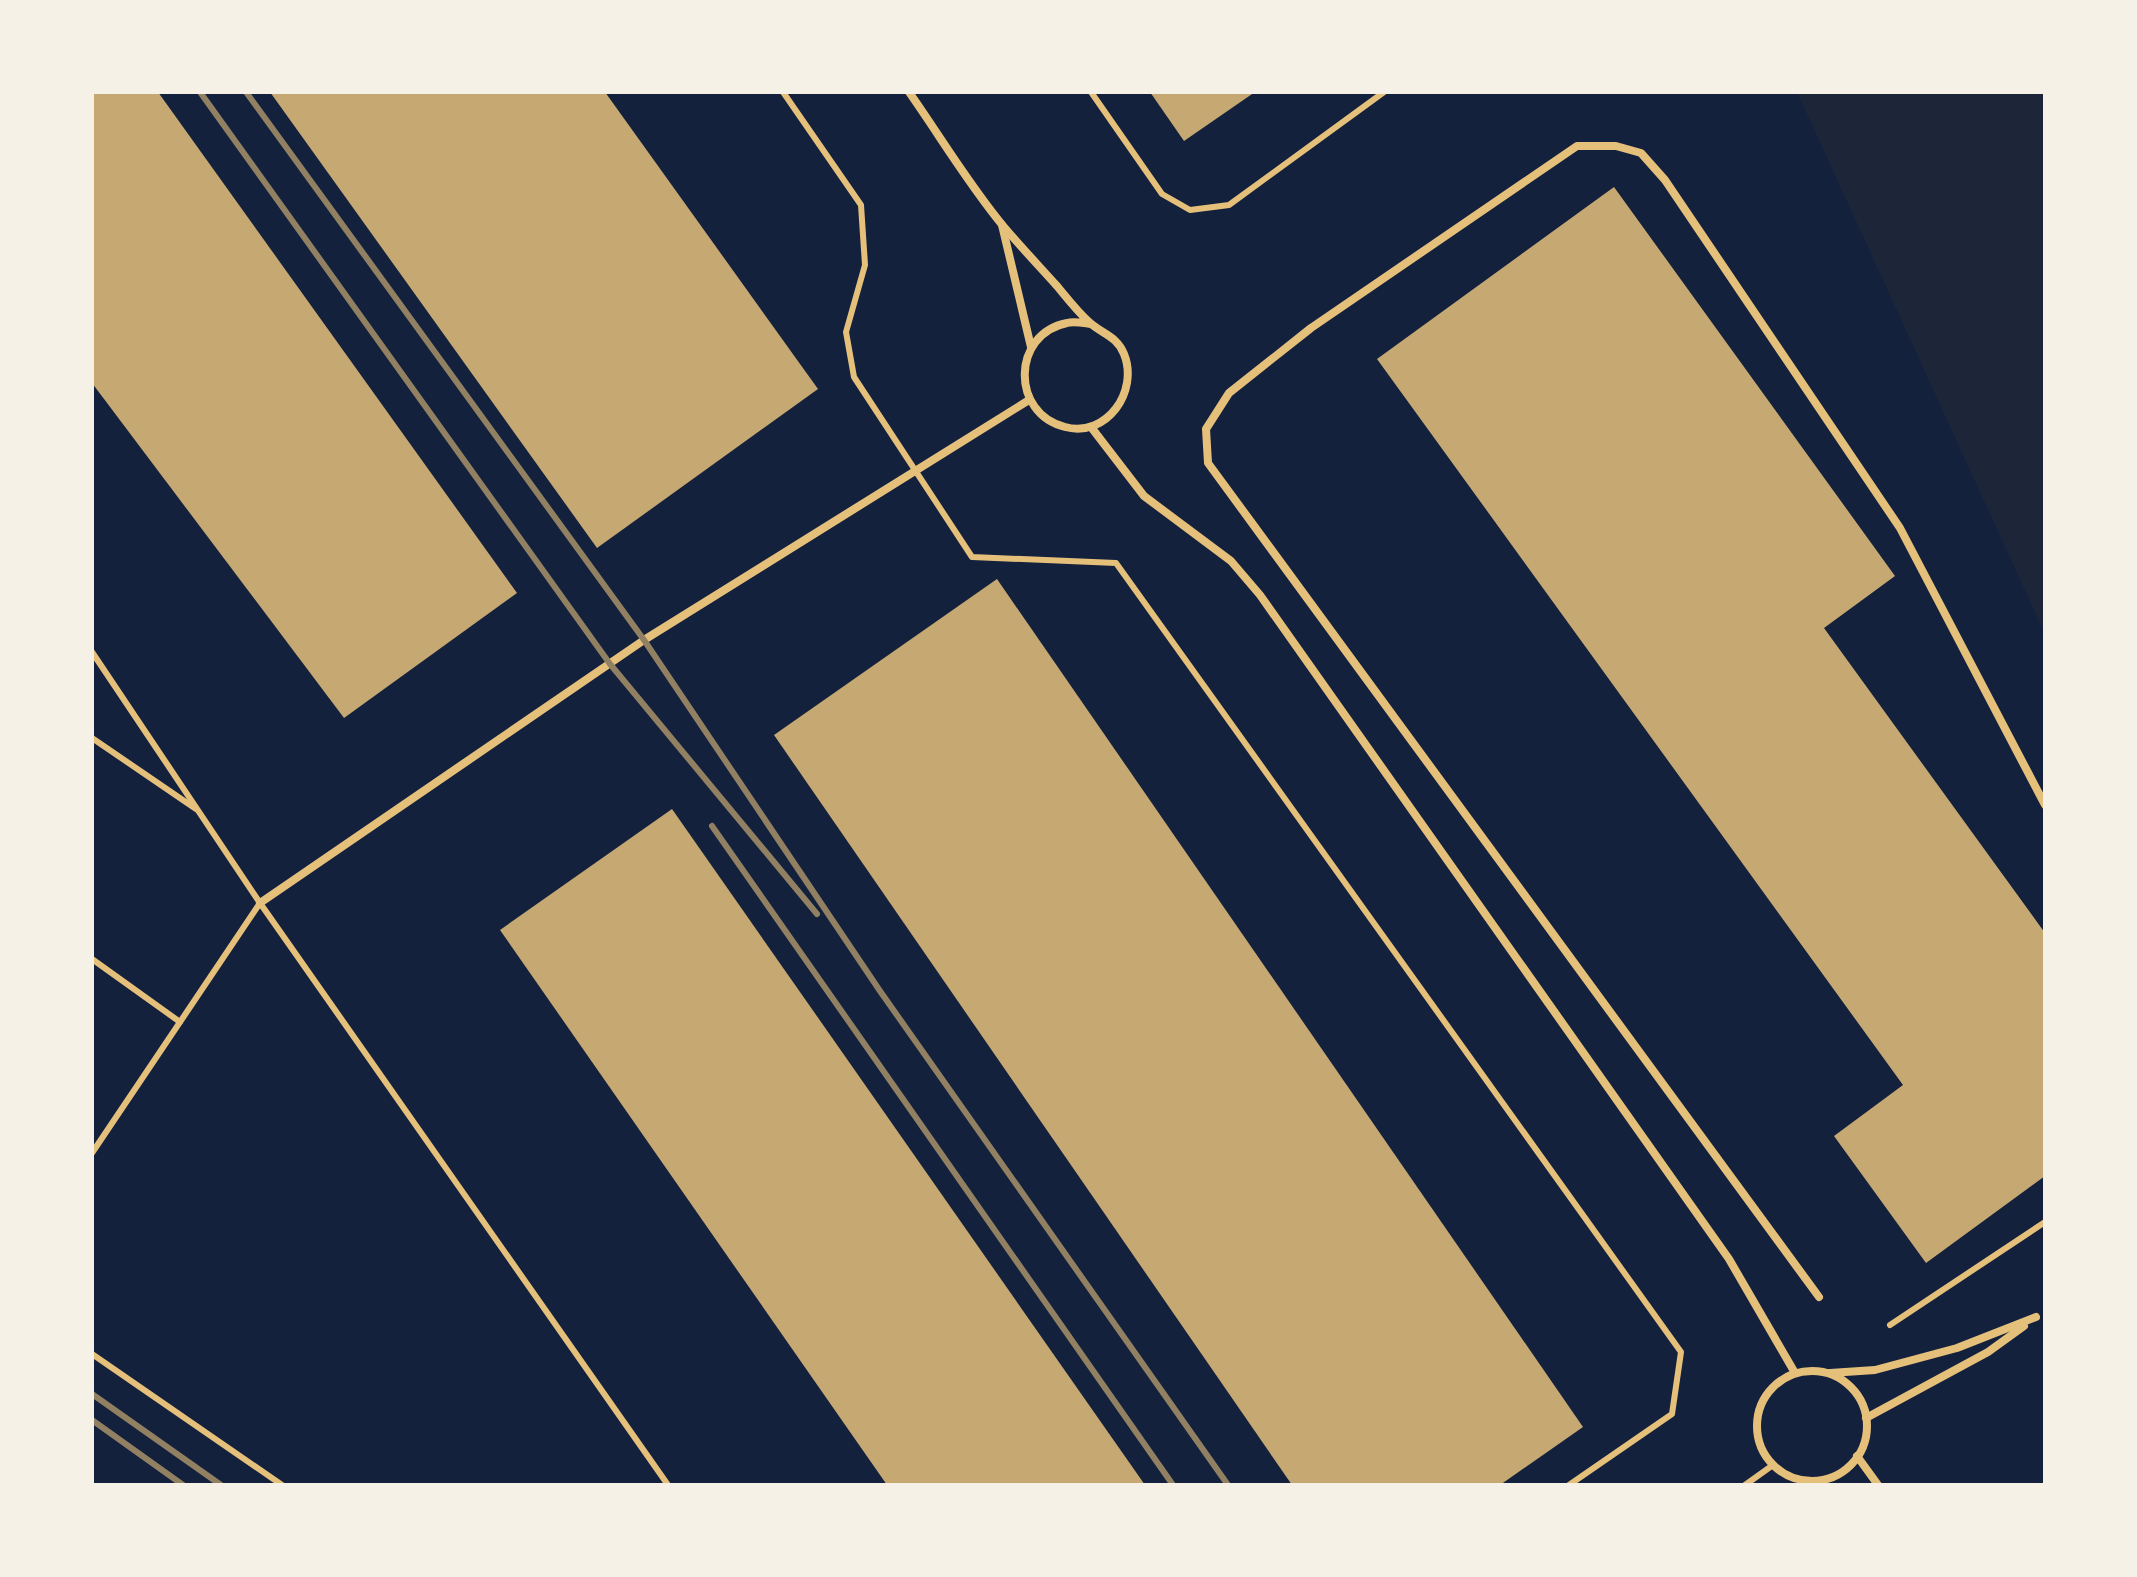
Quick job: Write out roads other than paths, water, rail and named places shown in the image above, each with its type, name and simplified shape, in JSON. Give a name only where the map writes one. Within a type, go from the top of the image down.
[{"type":"street","points":[[909,92],[1002,225],[1091,324],[1111,335],[1124,353],[1129,375],[1124,397],[1111,415],[1091,427],[1067,428],[1045,419],[1029,400],[1023,383],[1024,364],[1031,347],[1047,331],[1068,322],[1091,324]]},
{"type":"street","points":[[1819,1297],[1208,463],[1206,429],[1229,393],[1311,328],[1577,146],[1616,146],[1641,153],[1665,180],[1900,528],[2045,805]]},
{"type":"street","points":[[1002,225],[1031,347]]},
{"type":"street","points":[[260,903],[644,640],[1029,400]]},
{"type":"street","points":[[1091,427],[1144,496],[1231,561],[1260,595],[1729,1259],[1795,1373]]},
{"type":"street","points":[[1866,1418],[1988,1352],[2045,1311]]},
{"type":"street","points":[[1827,1373],[1875,1370],[1926,1357],[2036,1317]]},
{"type":"street","points":[[1810,1370],[1827,1373],[1841,1379],[1862,1403],[1866,1431],[1857,1456],[1845,1469],[1811,1483],[1784,1473],[1773,1465],[1762,1449],[1757,1432],[1758,1413],[1765,1396],[1778,1382],[1795,1373],[1810,1370]]},
{"type":"street","points":[[1857,1456],[1878,1485]]},
{"type":"lane","points":[[783,92],[861,205],[865,265],[846,332],[854,377],[972,557],[1116,563],[1681,1352],[1672,1414],[1569,1485]]},
{"type":"lane","points":[[1091,92],[1162,194],[1190,210],[1229,205],[1384,92]]},
{"type":"lane","points":[[92,652],[260,903],[668,1485]]},
{"type":"lane","points":[[92,738],[199,811]]},
{"type":"lane","points":[[92,1153],[260,903]]},
{"type":"lane","points":[[92,959],[180,1022]]},
{"type":"lane","points":[[1890,1325],[2045,1222]]},
{"type":"lane","points":[[92,1354],[282,1485]]},
{"type":"lane","points":[[1745,1485],[1773,1465]]},
{"type":"railway","points":[[200,92],[610,664],[817,914]]},
{"type":"railway","points":[[246,92],[644,640],[880,991],[1228,1485]]},
{"type":"railway","points":[[712,826],[1173,1485]]},
{"type":"railway","points":[[92,1394],[221,1485]]},
{"type":"railway","points":[[92,1420],[183,1485]]}]
